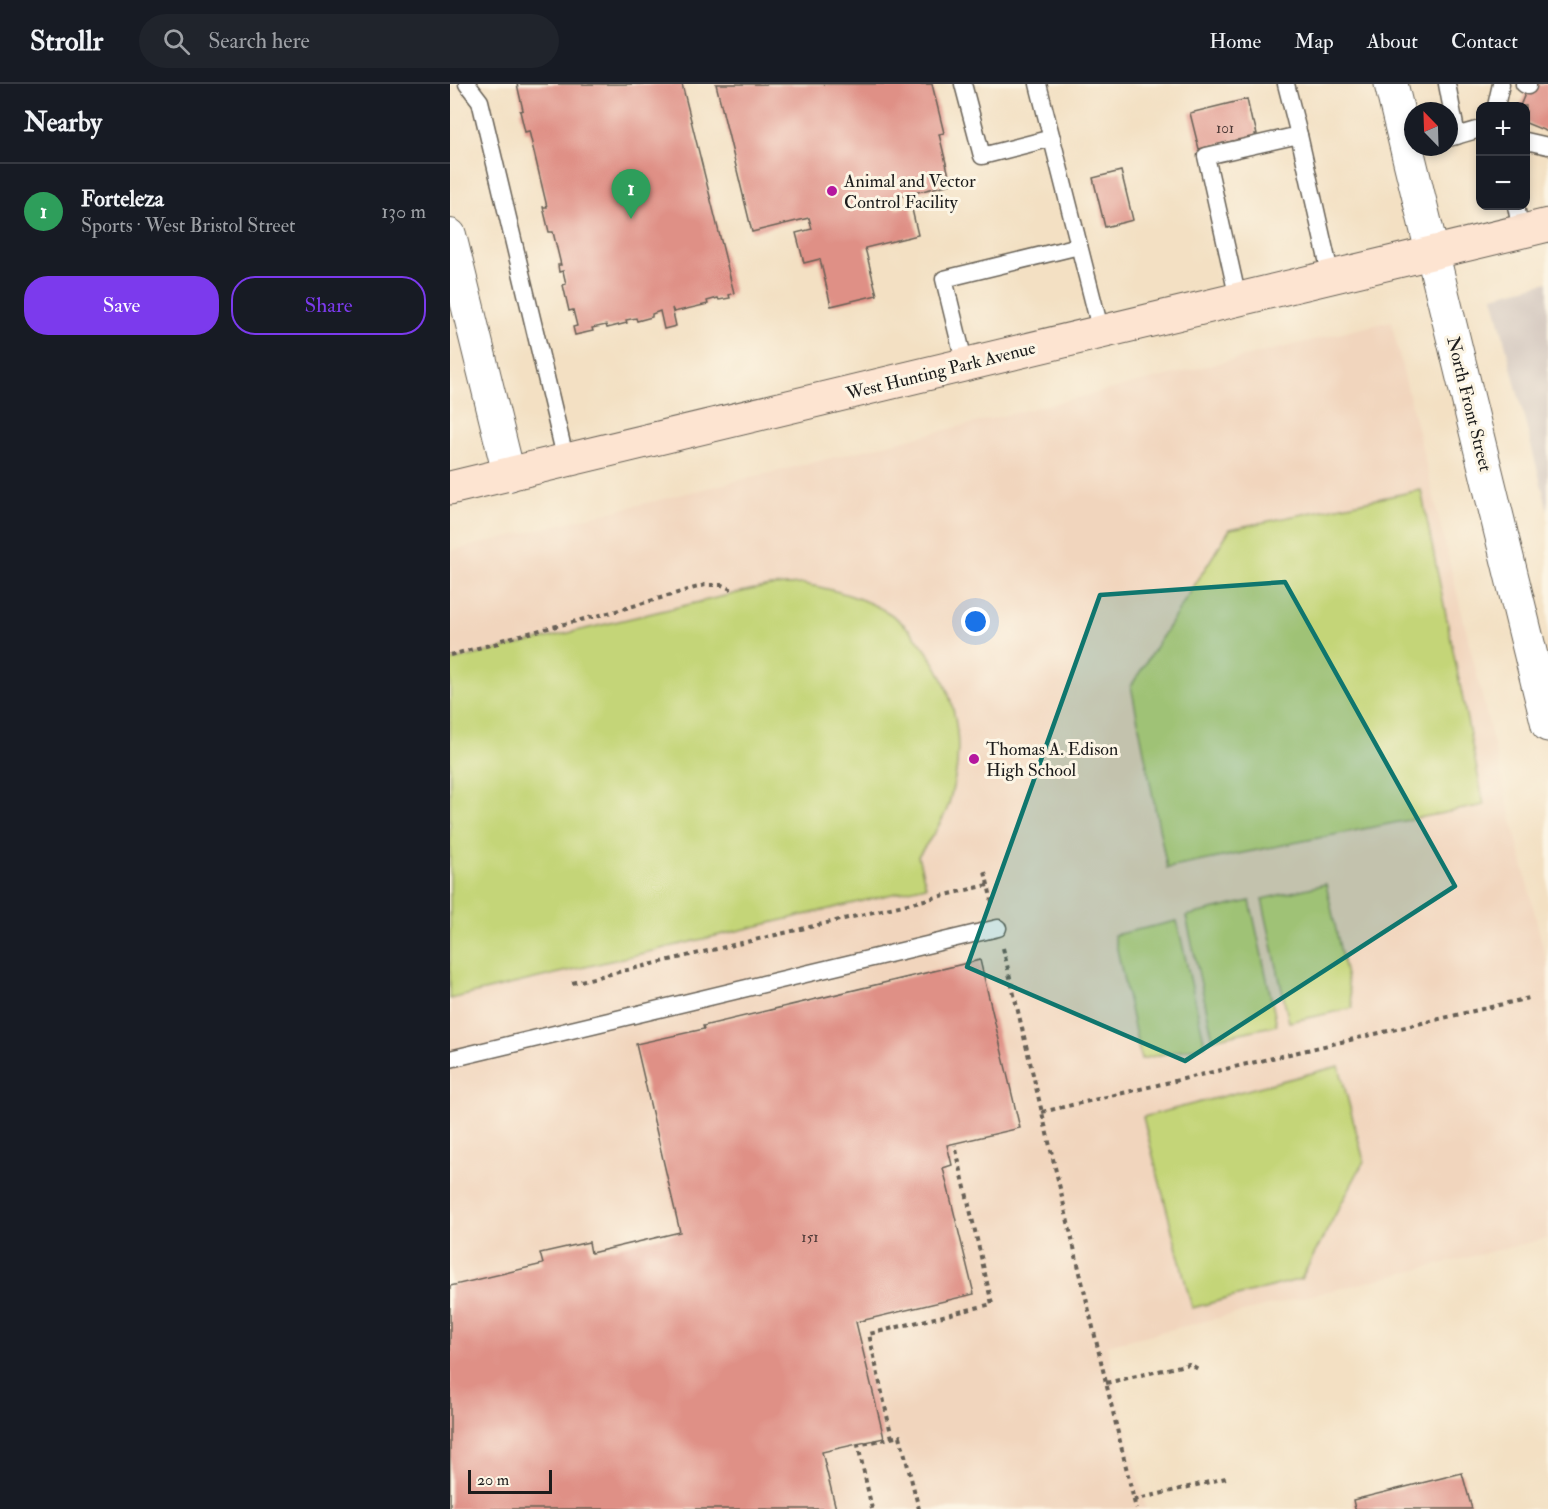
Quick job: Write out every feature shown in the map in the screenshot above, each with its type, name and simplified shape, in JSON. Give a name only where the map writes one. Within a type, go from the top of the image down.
[{"type":"main road","name":"West Hunting Park Avenue","points":[[450,488],[1432,252],[1528,220]]},
{"type":"street","name":"North Front Street","points":[[1390,84],[1404,128]]},
{"type":"street","name":"North Front Street","points":[[1412,156],[1432,252],[1548,725]]},
{"type":"street","points":[[450,235],[509,475]]},
{"type":"lane","points":[[467,84],[480,101],[566,461]]},
{"type":"lane","points":[[963,84],[982,156],[1052,138]]},
{"type":"lane","points":[[1038,84],[1101,332]]},
{"type":"lane","points":[[1286,84],[1331,277]]},
{"type":"lane","points":[[1447,84],[1449,102]]},
{"type":"lane","points":[[1497,102],[1501,84]]},
{"type":"lane","points":[[1458,136],[1476,130]]},
{"type":"lane","points":[[1238,299],[1206,156],[1299,135]]},
{"type":"lane","points":[[1530,142],[1548,146]]},
{"type":"lane","points":[[965,365],[944,279],[1079,246]]},
{"type":"lane","points":[[450,1059],[998,928]]},
{"type":"path","points":[[450,655],[498,643],[501,639],[705,585],[722,585],[733,590]]},
{"type":"path","points":[[985,872],[1137,1509]]},
{"type":"path","points":[[572,983],[988,885]]},
{"type":"path","points":[[1042,1112],[1529,998]]},
{"type":"path","points":[[892,1438],[869,1334],[992,1304],[955,1145]]},
{"type":"path","points":[[1106,1383],[1189,1364],[1200,1370]]},
{"type":"path","points":[[872,1509],[858,1445],[900,1436],[919,1509]]},
{"type":"path","points":[[1134,1500],[1226,1478]]},
{"type":"highlighted area","points":[[1285,582],[1455,886],[1185,1061],[967,967],[1100,595]]},
{"type":"shaded area","points":[[1548,282],[1548,511],[1493,296]]},
{"type":"shaded area","name":"Thomas A. Edison High School","points":[[1391,321],[1548,968],[1548,1238],[1107,1345],[1146,1509],[450,1509],[450,551]]},
{"type":"green space","points":[[1421,490],[1484,805],[1167,868],[1131,686],[1230,529]]},
{"type":"green space","points":[[803,584],[858,598],[893,616],[919,641],[948,691],[957,729],[957,768],[947,809],[918,856],[926,886],[450,999],[450,661],[750,590]]},
{"type":"green space","points":[[1326,884],[1353,1008],[1289,1022],[1262,899]]},
{"type":"green space","points":[[1250,901],[1277,1025],[1213,1039],[1186,916]]},
{"type":"green space","points":[[1177,921],[1205,1045],[1141,1059],[1114,935]]},
{"type":"green space","points":[[1339,1066],[1364,1161],[1301,1279],[1192,1308],[1143,1117]]},
{"type":"building","points":[[517,84],[682,84],[734,293],[729,295],[730,298],[719,300],[718,298],[707,301],[708,304],[674,312],[672,308],[676,326],[664,329],[660,311],[652,314],[652,317],[637,321],[636,318],[626,320],[627,323],[607,328],[606,325],[592,328],[593,331],[575,335],[573,327],[577,326],[573,310],[569,311],[563,285],[566,284],[563,271],[559,272],[558,265],[561,265],[553,232],[549,232],[543,207],[547,207],[529,131],[525,132]]},
{"type":"building","name":"Animal and Vector Control Facility","points":[[716,84],[932,84],[944,133],[939,134],[951,184],[893,198],[896,209],[911,205],[918,235],[865,248],[877,295],[831,306],[820,259],[804,263],[796,233],[812,229],[809,218],[752,232]]},
{"type":"building","points":[[1529,84],[1548,84],[1548,132],[1530,125],[1530,102],[1522,102]]},
{"type":"building","points":[[1247,99],[1256,137],[1199,149],[1190,113]]},
{"type":"building","points":[[1121,171],[1133,220],[1105,227],[1093,178]]},
{"type":"building","points":[[980,960],[1020,1128],[947,1145],[952,1165],[943,1168],[974,1294],[856,1322],[884,1438],[822,1452],[836,1509],[450,1509],[450,1286],[543,1264],[540,1253],[589,1242],[591,1253],[680,1232],[636,1044]]},
{"type":"building","points":[[1462,1473],[1472,1509],[1355,1509],[1353,1500]]},
{"type":"place","name":"Animal and Vector Control Facility","points":[[832,191]]},
{"type":"place","name":"Forteleza","points":[[631,219]]},
{"type":"place","name":"Thomas A. Edison High School","points":[[974,759]]}]
